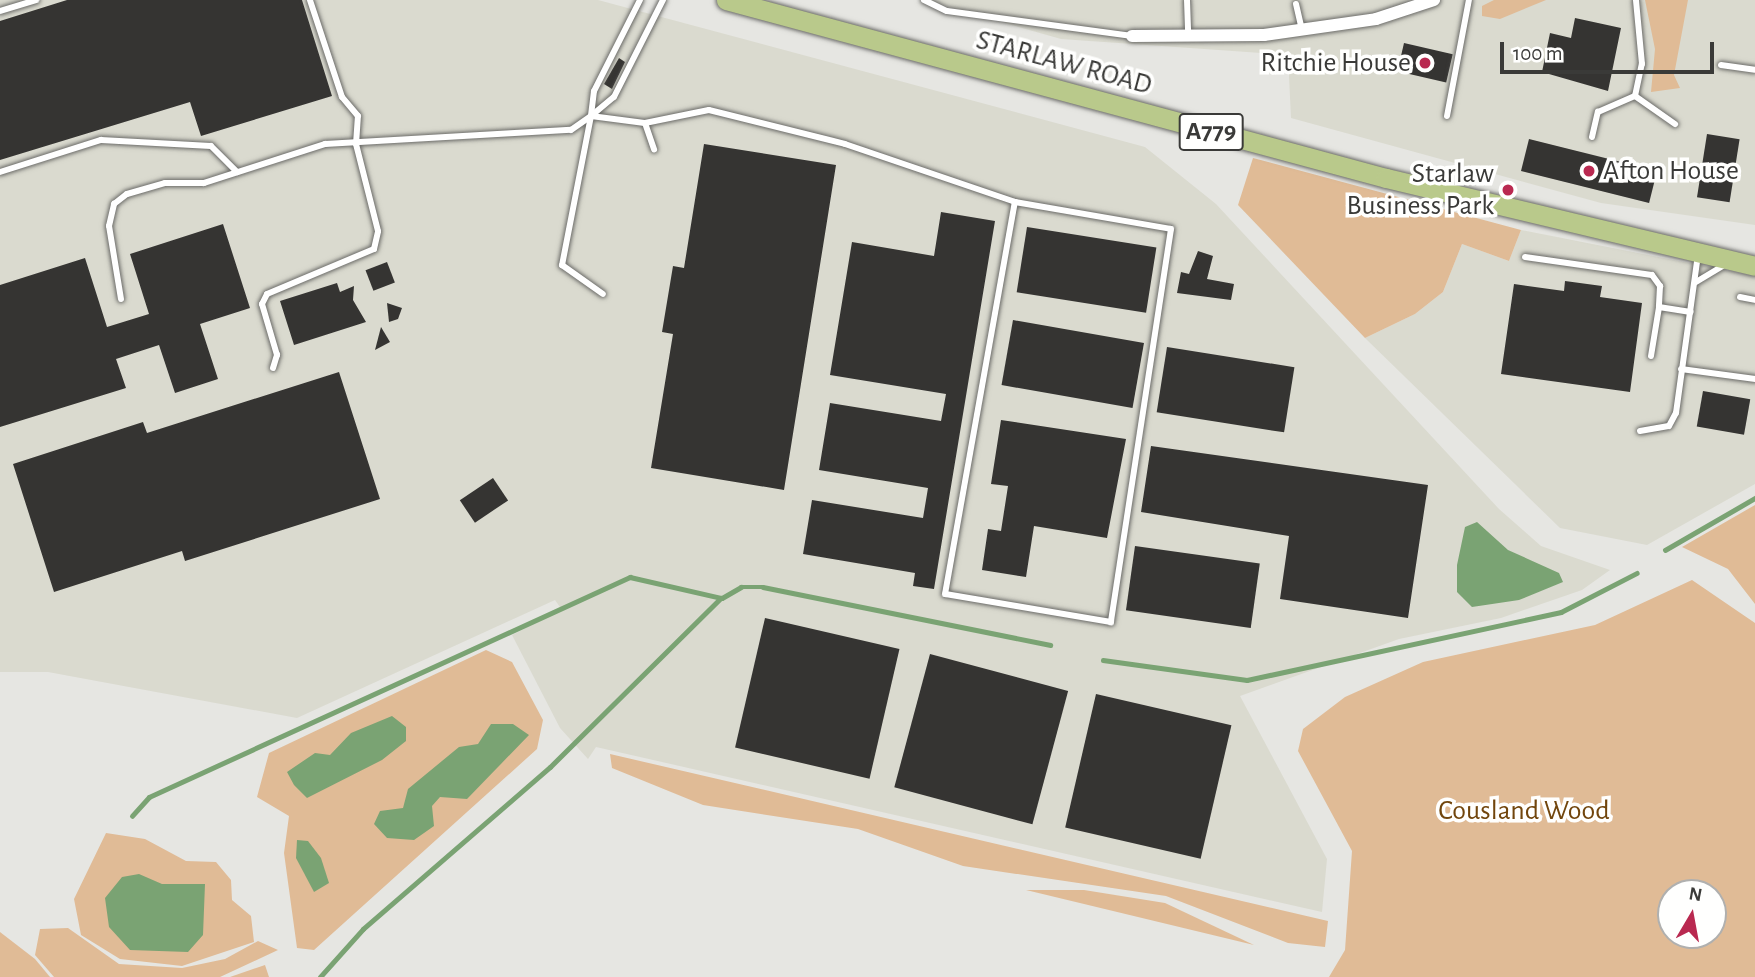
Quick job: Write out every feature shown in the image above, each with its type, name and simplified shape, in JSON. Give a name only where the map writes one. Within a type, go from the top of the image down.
[{"type":"main road","name":"STARLAW ROAD","points":[[726,0],[1386,178],[1751,266]]},
{"type":"street","points":[[1132,36],[1188,39],[1302,30],[1376,19],[1434,0]]},
{"type":"lane","points":[[0,11],[36,0]]},
{"type":"lane","points":[[273,368],[276,355],[262,304],[267,294],[374,250],[378,231],[356,144],[358,116],[342,97],[310,0]]},
{"type":"lane","points":[[603,295],[562,265],[594,91],[640,0]]},
{"type":"lane","points":[[121,299],[109,226],[114,204],[165,183],[204,183],[325,144],[571,130],[614,97],[632,68],[663,0]]},
{"type":"lane","points":[[924,0],[947,11],[1132,36]]},
{"type":"lane","points":[[1187,0],[1188,39]]},
{"type":"lane","points":[[1447,116],[1469,0]]},
{"type":"lane","points":[[1634,96],[1642,64],[1636,0]]},
{"type":"lane","points":[[1296,4],[1302,30]]},
{"type":"lane","points":[[1721,65],[1755,70]]},
{"type":"lane","points":[[1634,96],[1675,124]]},
{"type":"lane","points":[[1591,137],[1598,112],[1634,96]]},
{"type":"lane","points":[[591,116],[645,123],[709,110],[845,144],[1015,202],[1171,229],[1111,622],[945,594],[1015,202]]},
{"type":"lane","points":[[645,123],[654,149]]},
{"type":"lane","points":[[0,172],[101,140],[211,146],[237,172]]},
{"type":"lane","points":[[1640,431],[1669,426],[1691,312],[1698,255]]},
{"type":"lane","points":[[1525,257],[1652,275],[1660,286],[1651,356]]},
{"type":"lane","points":[[1696,282],[1724,265],[1751,266]]},
{"type":"lane","points":[[1740,297],[1755,300]]},
{"type":"lane","points":[[1659,307],[1691,312]]},
{"type":"lane","points":[[1681,369],[1755,379]]},
{"type":"shaded area","points":[[0,0],[598,0],[1145,147],[1216,204],[1499,509],[1541,546],[1610,570],[1582,590],[1501,618],[1399,639],[1240,696],[1327,859],[1322,912],[596,747],[588,759],[560,728],[512,635],[562,610],[555,600],[297,718],[48,672],[0,672]]},
{"type":"shaded area","points":[[924,0],[1755,0],[1755,225],[1601,203],[1291,118],[1288,55],[1061,39]]},
{"type":"shaded area","points":[[1521,230],[1755,276],[1755,484],[1647,545],[1560,528],[1365,338],[1415,314],[1443,292],[1462,244],[1509,261]]},
{"type":"shaded area","points":[[1477,522],[1508,550],[1559,573],[1563,582],[1519,600],[1472,607],[1457,592],[1457,565],[1465,527]]},
{"type":"shaded area","points":[[392,716],[406,727],[406,741],[382,760],[307,798],[294,785],[287,772],[315,753],[330,755],[351,733]]},
{"type":"shaded area","points":[[491,724],[513,724],[529,735],[467,799],[440,797],[432,806],[434,826],[414,840],[387,838],[374,824],[380,811],[403,808],[408,789],[459,747],[478,744]]},
{"type":"shaded area","points":[[297,840],[308,841],[321,858],[329,883],[314,892],[296,858]]},
{"type":"shaded area","points":[[139,874],[162,884],[205,884],[203,935],[188,952],[130,950],[109,927],[105,898],[122,877]]},
{"type":"green space","points":[[1494,0],[1546,0],[1500,19],[1482,16],[1482,6]]},
{"type":"green space","points":[[1645,0],[1688,0],[1674,75],[1680,88],[1651,92],[1655,49]]},
{"type":"green space","points":[[1253,158],[1521,230],[1509,261],[1462,244],[1443,292],[1415,314],[1365,338],[1238,205]]},
{"type":"green space","points":[[1755,505],[1755,604],[1728,569],[1682,547]]},
{"type":"green space","name":"Cousland Wood","points":[[1692,580],[1755,623],[1755,977],[1329,977],[1345,950],[1352,851],[1298,751],[1303,729],[1345,697],[1423,662],[1595,625]]},
{"type":"green space","points":[[486,650],[512,662],[543,720],[537,749],[314,950],[297,948],[284,853],[289,816],[257,797],[269,753]]},
{"type":"green space","points":[[610,754],[1328,921],[1325,947],[1288,943],[1166,896],[963,866],[858,829],[703,805],[612,768]]},
{"type":"green space","points":[[106,833],[145,839],[186,861],[216,862],[231,880],[232,900],[251,916],[254,942],[182,966],[120,959],[81,935],[74,899]]},
{"type":"green space","points":[[1026,890],[1084,890],[1165,903],[1254,945]]},
{"type":"green space","points":[[68,928],[119,964],[182,968],[225,959],[258,941],[278,950],[220,977],[54,977],[35,955],[40,929]]},
{"type":"green space","points":[[0,932],[35,959],[50,977],[0,977]]},
{"type":"green space","points":[[265,965],[269,977],[230,977]]},
{"type":"building","points":[[67,0],[302,0],[332,96],[201,136],[190,102],[0,160],[0,21]]},
{"type":"building","points":[[1575,18],[1621,28],[1608,91],[1542,72],[1550,33],[1571,38]]},
{"type":"building","name":"Ritchie House","points":[[1404,43],[1453,54],[1446,83],[1397,71]]},
{"type":"building","points":[[619,58],[625,62],[612,89],[604,84]]},
{"type":"building","points":[[1707,134],[1740,139],[1730,202],[1697,197]]},
{"type":"building","name":"Afton House","points":[[1529,139],[1657,171],[1649,203],[1521,171]]},
{"type":"building","points":[[704,144],[836,165],[784,490],[651,468],[673,334],[662,332],[673,266],[684,268]]},
{"type":"building","points":[[941,212],[995,221],[934,589],[913,586],[915,573],[803,554],[812,500],[923,518],[928,488],[819,470],[830,403],[941,421],[946,394],[830,375],[852,242],[934,256]]},
{"type":"building","points":[[223,224],[250,308],[200,324],[218,379],[175,393],[159,345],[116,359],[126,388],[0,427],[0,285],[85,258],[107,327],[149,314],[130,254]]},
{"type":"building","points":[[1027,227],[1156,247],[1146,313],[1017,292]]},
{"type":"building","points":[[1198,251],[1213,256],[1207,279],[1234,284],[1231,300],[1177,293],[1181,272],[1189,274]]},
{"type":"building","points":[[387,262],[395,283],[373,291],[366,270]]},
{"type":"building","points":[[1565,281],[1602,286],[1600,297],[1642,303],[1630,392],[1501,374],[1514,284],[1564,291]]},
{"type":"building","points":[[337,283],[340,292],[354,286],[353,300],[366,322],[294,345],[280,301]]},
{"type":"building","points":[[387,303],[402,308],[398,319],[389,322]]},
{"type":"building","points":[[1013,320],[1144,343],[1133,408],[1002,385]]},
{"type":"building","points":[[381,327],[390,342],[375,350]]},
{"type":"building","points":[[1167,347],[1294,367],[1284,432],[1157,412]]},
{"type":"building","points":[[339,372],[380,499],[185,561],[182,551],[54,592],[13,464],[143,422],[147,433]]},
{"type":"building","points":[[1703,391],[1750,399],[1744,435],[1697,426]]},
{"type":"building","points":[[1001,420],[1126,439],[1107,538],[1034,526],[1026,577],[982,570],[988,529],[1001,531],[1008,486],[991,484]]},
{"type":"building","points":[[1151,446],[1428,485],[1408,618],[1280,599],[1289,536],[1141,512]]},
{"type":"building","points":[[493,478],[508,500],[475,523],[460,500]]},
{"type":"building","points":[[1135,546],[1260,564],[1251,628],[1126,610]]},
{"type":"building","points":[[765,618],[899,649],[870,779],[735,748]]},
{"type":"building","points":[[930,654],[1068,691],[1032,824],[894,787]]},
{"type":"building","points":[[1096,694],[1231,725],[1201,859],[1065,827]]},
{"type":"waterway","points":[[1665,550],[1755,498]]},
{"type":"waterway","points":[[1103,660],[1247,680],[1561,612],[1637,573]]},
{"type":"waterway","points":[[132,816],[149,797],[630,577],[722,598],[741,587],[763,587],[1050,645]]},
{"type":"waterway","points":[[320,977],[363,929],[550,767],[721,598]]},
{"type":"place","name":"Ritchie House","points":[[1425,63]]},
{"type":"place","name":"Afton House","points":[[1589,171]]},
{"type":"place","name":"Starlaw Business Park","points":[[1508,190]]}]
